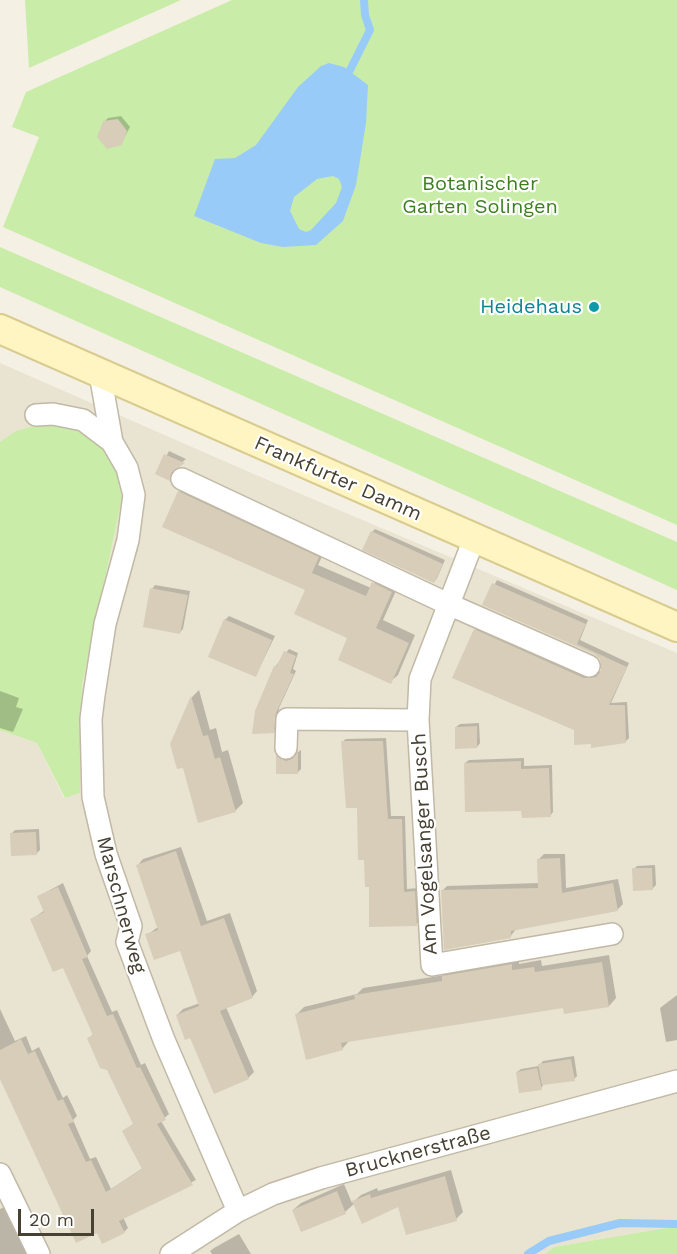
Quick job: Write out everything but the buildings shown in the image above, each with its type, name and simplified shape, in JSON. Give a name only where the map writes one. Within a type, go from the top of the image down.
[{"type":"main road","name":"Frankfurter Damm","points":[[0,329],[677,627]]},
{"type":"street","name":"Marschnerweg","points":[[100,374],[112,442],[127,468],[134,495],[134,511],[105,624],[94,695],[91,719],[93,797],[106,854],[131,926],[127,942],[164,1040],[238,1211]]},
{"type":"street","points":[[36,415],[53,414],[83,420],[112,442]]},
{"type":"street","points":[[182,479],[448,604],[589,666]]},
{"type":"street","name":"Am Vogelsanger Busch","points":[[474,539],[420,679],[418,720],[432,965],[612,934]]},
{"type":"street","name":"Am Vogelsanger Busch","points":[[286,748],[287,719],[418,720]]},
{"type":"street","name":"Brucknerstraße","points":[[171,1254],[238,1211],[273,1194],[321,1178],[677,1081]]},
{"type":"street","points":[[0,1174],[39,1254]]},
{"type":"shaded area","points":[[0,363],[256,475],[677,653],[677,1226],[554,1247],[545,1254],[0,1254],[0,730],[37,743],[64,798],[80,793],[82,685],[122,499],[0,442]]},
{"type":"green space","points":[[25,0],[181,0],[29,68]]},
{"type":"green space","name":"Botanischer Garten Solingen","points":[[232,0],[677,0],[677,525],[3,227],[39,137],[12,127],[26,92]]},
{"type":"green space","points":[[0,247],[677,542],[677,590],[0,287]]},
{"type":"green space","points":[[41,424],[70,427],[91,437],[102,447],[117,470],[122,499],[82,685],[80,793],[65,798],[37,743],[0,730],[0,442],[16,431]]},
{"type":"green space","points":[[677,1226],[677,1254],[545,1254],[554,1247]]},
{"type":"water","points":[[329,63],[344,67],[368,85],[366,123],[356,185],[343,221],[316,245],[283,247],[261,243],[194,216],[215,159],[235,158],[256,145],[298,87],[321,66]],"holes":[[[333,176],[339,179],[342,187],[336,203],[311,230],[306,232],[299,229],[290,211],[294,197],[317,179]]]},
{"type":"waterway","points":[[350,70],[370,30],[365,15],[364,0]]},
{"type":"waterway","points":[[528,1254],[549,1241],[620,1223],[677,1224]]},
{"type":"place","name":"Heidehaus","points":[[594,307]]}]
